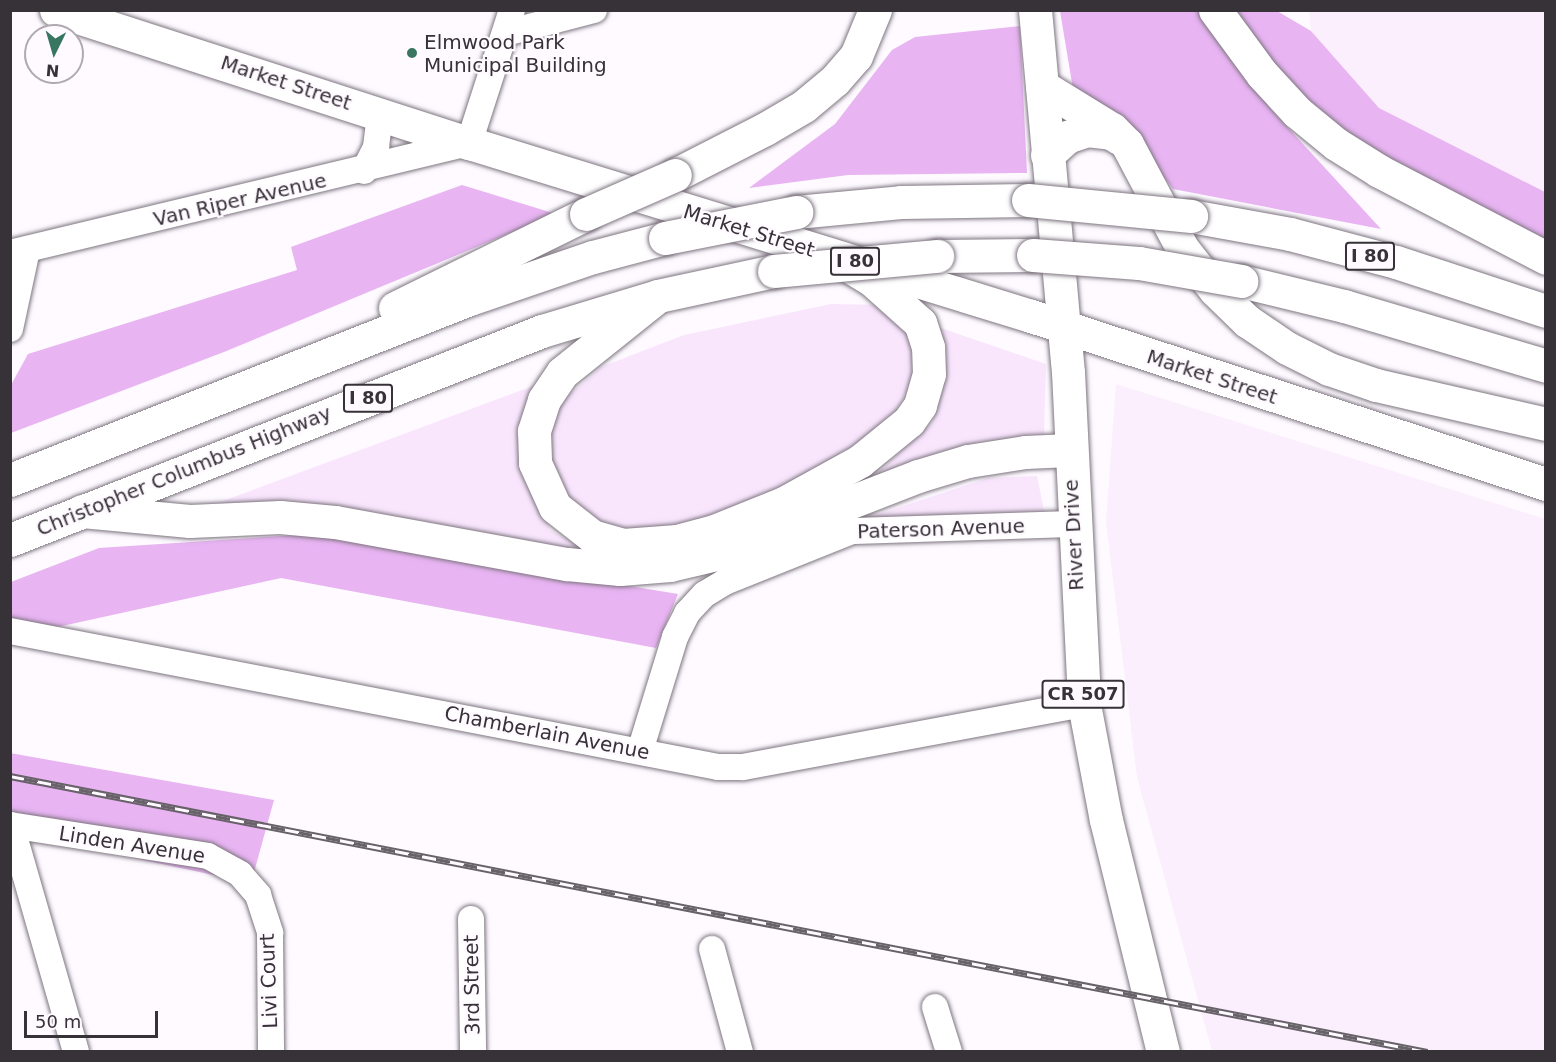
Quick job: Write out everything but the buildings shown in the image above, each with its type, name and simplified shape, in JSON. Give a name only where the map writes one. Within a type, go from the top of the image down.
[{"type":"main road","points":[[225,395],[541,233],[675,175],[775,123],[836,80],[856,56],[875,10]]},
{"type":"main road","name":"River Drive","points":[[1035,10],[1064,327],[1084,704],[1106,820],[1163,1052]]},
{"type":"main road","points":[[1215,10],[1262,74],[1297,112],[1336,144],[1379,171],[1545,258]]},
{"type":"main road","name":"Market Street","points":[[73,13],[469,143],[1064,327],[1545,484]]},
{"type":"main road","points":[[1042,86],[1112,129],[1127,144],[1182,248],[1215,290],[1247,321],[1287,348],[1329,369],[1377,385],[1545,424]]},
{"type":"main road","points":[[1047,155],[1067,137],[1087,130],[1111,133],[1127,144]]},
{"type":"main road","name":"I 80","points":[[10,480],[521,280],[665,238],[796,212],[901,202],[1028,200],[1191,216],[1290,234],[1396,262],[1545,311]]},
{"type":"main road","name":"Christopher Columbus Highway","points":[[10,540],[542,331],[658,296],[774,271],[937,255],[1033,255],[1139,263],[1241,281],[1344,306],[1545,366]]},
{"type":"main road","points":[[658,296],[562,373],[544,400],[534,431],[537,471],[555,507],[592,536],[622,544],[676,541],[714,531],[784,503],[860,461],[909,421],[920,405],[929,374],[926,341],[920,323],[882,288],[834,257]]},
{"type":"main road","points":[[82,511],[190,521],[280,517],[335,522],[567,564],[620,569],[670,565],[717,554],[918,476],[968,460],[1025,452],[1070,450]]},
{"type":"street","points":[[469,143],[509,22],[594,10]]},
{"type":"street","points":[[364,171],[375,147],[380,113]]},
{"type":"street","name":"Van Riper Avenue","points":[[19,251],[364,171],[469,143]]},
{"type":"street","points":[[10,329],[19,251]]},
{"type":"street","name":"Paterson Avenue","points":[[640,751],[675,637],[687,614],[705,594],[725,582],[852,531],[1074,524]]},
{"type":"street","name":"Chamberlain Avenue","points":[[10,632],[718,767],[743,767],[1084,704]]},
{"type":"street","points":[[11,825],[76,1052]]},
{"type":"street","name":"Linden Avenue","points":[[11,825],[208,855],[246,879]]},
{"type":"street","name":"Livi Court","points":[[246,879],[262,904],[270,933],[271,1052]]},
{"type":"street","name":"3rd Street","points":[[471,919],[473,1052]]},
{"type":"street","points":[[712,949],[740,1052]]},
{"type":"street","points":[[935,1007],[949,1052]]},
{"type":"shaded area","points":[[1060,11],[1198,11],[1270,108],[1381,229],[1173,189],[1141,147],[1074,95]]},
{"type":"shaded area","points":[[1226,11],[1277,11],[1311,31],[1379,108],[1545,192],[1545,248],[1321,122]]},
{"type":"shaded area","points":[[1309,11],[1545,11],[1545,192],[1379,108],[1311,31]]},
{"type":"shaded area","points":[[1020,26],[1027,173],[848,175],[749,188],[835,124],[892,50],[915,37]]},
{"type":"shaded area","points":[[462,185],[556,214],[224,352],[11,433],[11,385],[28,354],[297,270],[291,247]]},
{"type":"shaded area","points":[[831,304],[886,305],[911,332],[915,376],[891,420],[816,476],[660,536],[603,533],[561,504],[544,455],[561,402],[601,367],[684,335]]},
{"type":"shaded area","points":[[938,327],[1046,364],[1044,438],[865,484],[933,422],[946,349]]},
{"type":"shaded area","points":[[544,382],[522,461],[550,530],[607,561],[215,504]]},
{"type":"shaded area","points":[[1116,384],[1545,519],[1545,1051],[1212,1051],[1137,777],[1106,522]]},
{"type":"shaded area","points":[[1037,476],[1045,515],[861,520],[988,478]]},
{"type":"shaded area","points":[[313,534],[678,594],[656,648],[281,578],[30,633],[11,630],[11,582],[99,548]]},
{"type":"shaded area","points":[[10,753],[274,800],[251,883],[11,832]]},
{"type":"railway","points":[[10,776],[1427,1052]]},
{"type":"place","name":"Elmwood Park Municipal Building","points":[[412,53]]}]
